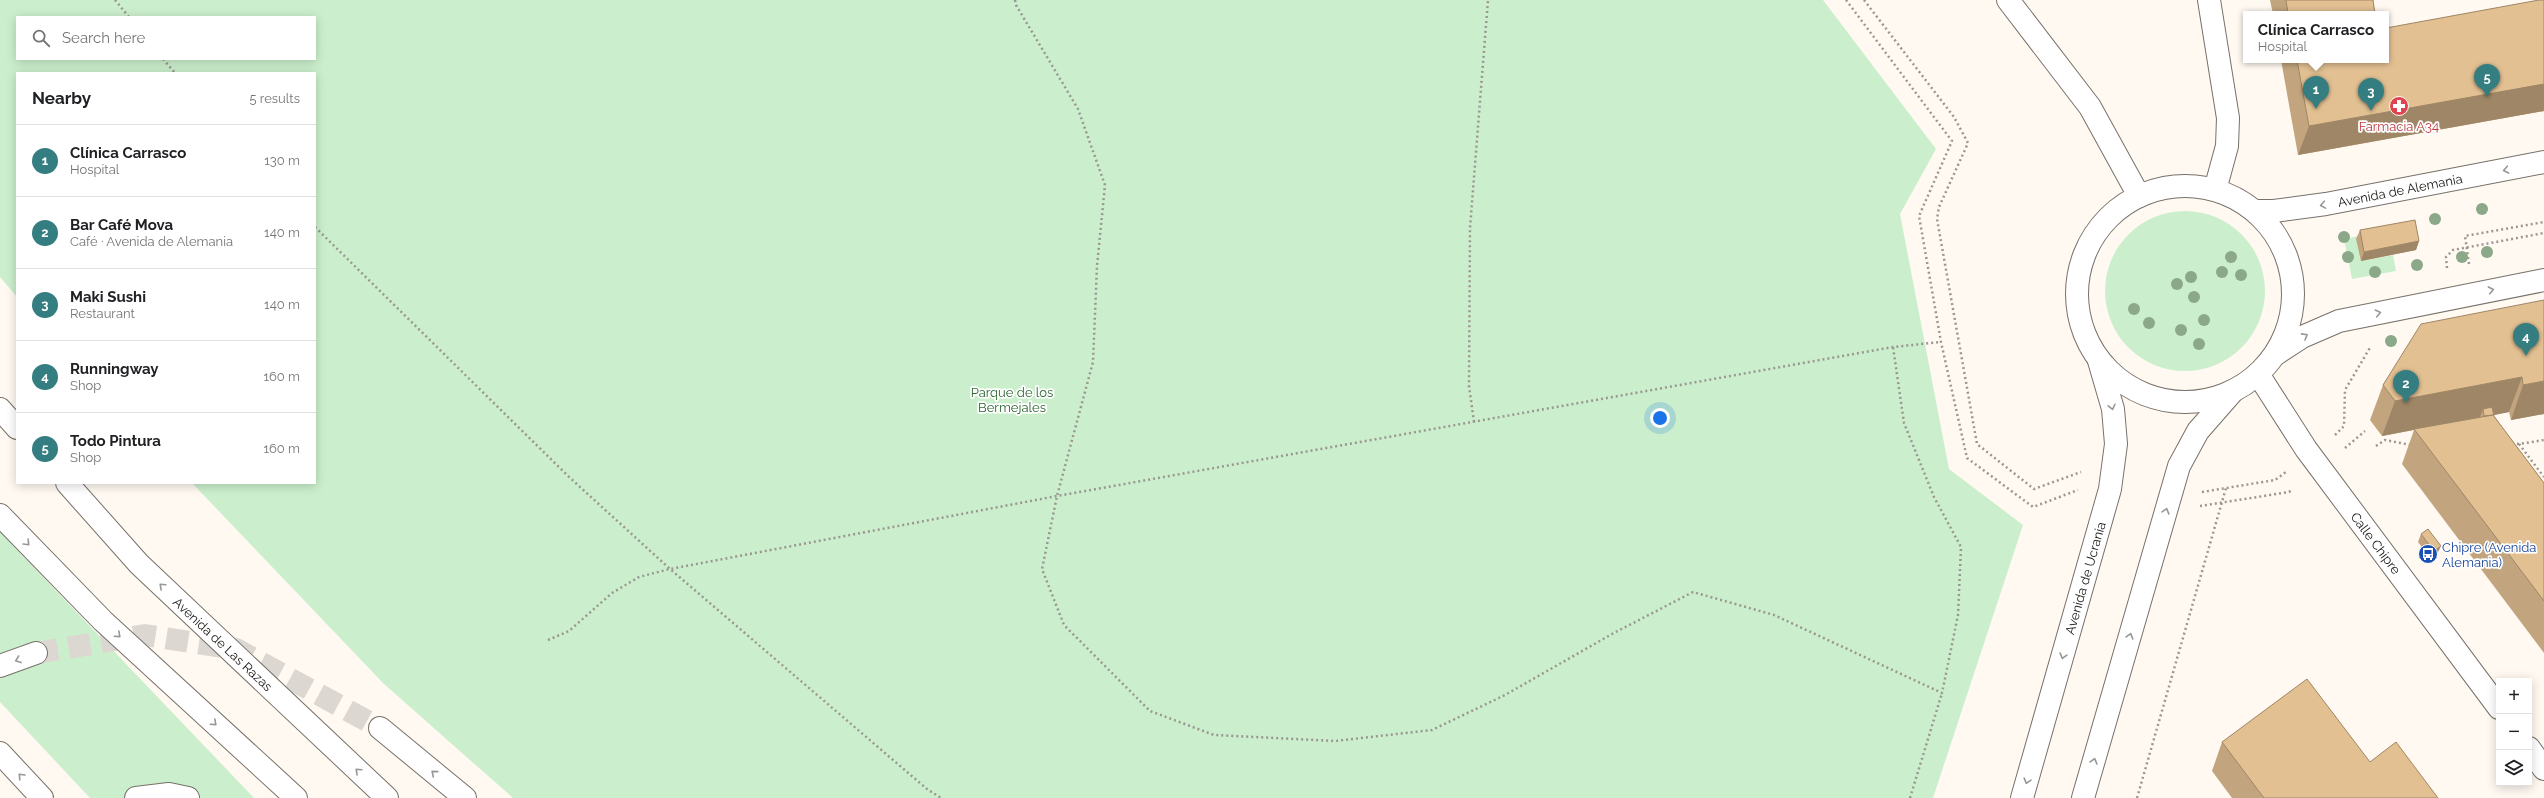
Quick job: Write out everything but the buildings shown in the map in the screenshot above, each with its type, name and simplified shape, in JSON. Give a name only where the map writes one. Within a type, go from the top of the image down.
[{"type":"main road","points":[[2008,0],[2090,107],[2139,196]]},
{"type":"main road","points":[[2209,0],[2228,118],[2227,146],[2215,190]]},
{"type":"main road","name":"Avenida de Alemania","points":[[2255,211],[2312,207],[2544,162]]},
{"type":"main road","points":[[2176,186],[2215,190],[2243,202],[2255,211],[2271,228],[2283,248],[2290,269],[2293,292],[2291,315],[2287,329],[2273,356],[2258,374],[2234,390],[2210,399],[2192,401],[2160,399],[2136,390],[2114,376],[2097,356],[2085,336],[2079,313],[2077,290],[2080,266],[2089,244],[2102,225],[2119,208],[2139,196],[2176,186]]},
{"type":"main road","points":[[2273,356],[2302,337],[2340,321],[2544,280]]},
{"type":"main road","name":"Avenida de Ucrania","points":[[2022,798],[2108,498],[2113,473],[2116,444],[2113,409],[2097,356]]},
{"type":"main road","name":"Calle Chipre","points":[[2258,374],[2306,449],[2496,704]]},
{"type":"main road","points":[[2083,798],[2172,488],[2188,447],[2198,431],[2234,390]]},
{"type":"main road","points":[[0,409],[16,427]]},
{"type":"main road","name":"Avenida de Las Razas","points":[[68,484],[140,564],[386,798]]},
{"type":"main road","points":[[0,515],[103,621],[296,798]]},
{"type":"main road","points":[[0,666],[36,653]]},
{"type":"main road","points":[[380,728],[465,798]]},
{"type":"main road","points":[[2530,750],[2544,769]]},
{"type":"main road","points":[[0,753],[42,798]]},
{"type":"main road","points":[[136,798],[169,794],[188,798]]},
{"type":"path","points":[[115,0],[128,16]]},
{"type":"path","points":[[1015,0],[1016,6],[1078,109],[1105,185],[1097,266],[1093,362],[1056,496],[1042,569],[1064,625],[1150,711],[1214,735],[1335,741],[1432,730],[1505,695],[1612,634],[1693,592],[1774,615],[1942,693]]},
{"type":"path","points":[[1474,422],[1469,386],[1470,228],[1488,0]]},
{"type":"path","points":[[548,640],[569,631],[612,593],[638,577],[670,569],[1056,496],[1892,347],[1941,342],[1919,216],[1952,141],[1846,0]]},
{"type":"path","points":[[1864,0],[1954,117],[1968,142],[1939,207],[1937,219],[1977,444],[2034,489],[2093,468],[2113,473]]},
{"type":"path","points":[[164,60],[174,72]]},
{"type":"path","points":[[2470,266],[2465,236],[2544,222]]},
{"type":"path","points":[[316,228],[568,476],[670,569],[927,789],[941,798]]},
{"type":"path","points":[[2448,271],[2446,257],[2448,253],[2544,233]]},
{"type":"path","points":[[2334,435],[2344,426],[2344,399],[2348,383],[2372,343]]},
{"type":"path","points":[[1892,347],[1904,423],[1934,497],[1961,546],[1958,615],[1942,693],[1910,798]]},
{"type":"path","points":[[2345,448],[2365,431]]},
{"type":"path","points":[[2376,446],[2385,440],[2416,446]]},
{"type":"path","points":[[2504,441],[2519,444],[2544,440]]},
{"type":"path","points":[[2519,444],[2544,477]]},
{"type":"path","points":[[2172,488],[2193,493],[2275,480],[2286,472]]},
{"type":"path","points":[[2137,798],[2226,488]]},
{"type":"green space","name":"Parque de los Bermejales","points":[[0,0],[1823,0],[1936,149],[1900,214],[1949,469],[2023,525],[1933,798],[513,798],[384,684],[193,484],[316,484],[316,72],[16,72],[16,296],[0,277]]},
{"type":"green space","points":[[2193,211],[2208,214],[2223,220],[2242,234],[2252,246],[2259,260],[2264,275],[2264,307],[2259,322],[2252,336],[2242,348],[2230,358],[2208,368],[2193,371],[2177,371],[2162,368],[2140,358],[2128,348],[2118,336],[2106,307],[2105,283],[2108,268],[2118,246],[2128,234],[2140,224],[2169,212]]},
{"type":"green space","points":[[2388,230],[2361,261],[2393,255],[2396,271],[2352,279],[2344,239]]},
{"type":"green space","points":[[0,532],[254,798],[90,798],[0,702]]},
{"type":"tunnel","points":[[36,653],[145,635],[236,649],[380,728]]},
{"type":"place","name":"Todo Pintura","points":[[2487,97]]},
{"type":"place","name":"Farmacia A34","points":[[2399,106]]},
{"type":"place","name":"Clínica Carrasco","points":[[2316,109]]},
{"type":"place","name":"Maki Sushi","points":[[2371,111]]},
{"type":"place","name":"Runningway","points":[[2526,356]]},
{"type":"place","name":"Bar Café Mova","points":[[2406,403]]},
{"type":"place","name":"Chipre (Avenida Alemania)","points":[[2428,554]]}]
